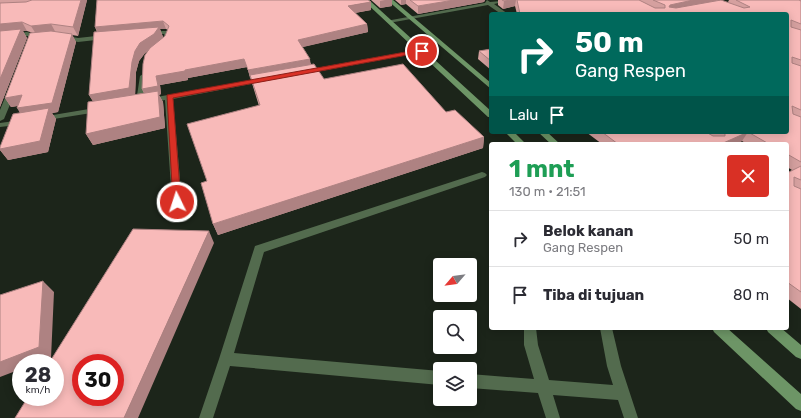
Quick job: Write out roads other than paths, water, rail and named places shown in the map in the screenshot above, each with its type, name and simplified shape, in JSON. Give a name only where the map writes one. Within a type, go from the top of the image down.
[{"type":"main road","points":[[366,0],[489,113]]},
{"type":"main road","points":[[390,0],[489,85]]},
{"type":"main road","points":[[511,134],[520,142]]},
{"type":"main road","points":[[544,134],[554,142]]},
{"type":"main road","points":[[720,330],[801,404]]},
{"type":"main road","points":[[774,330],[801,353]]},
{"type":"street","points":[[483,0],[503,12]]},
{"type":"street","points":[[389,21],[509,0]]},
{"type":"street","points":[[141,33],[162,31],[168,34],[168,38],[154,50]]},
{"type":"street","points":[[0,37],[27,34],[32,36],[30,42],[40,37]]},
{"type":"street","points":[[56,36],[78,40],[110,37]]},
{"type":"street","points":[[294,74],[422,51]]},
{"type":"street","points":[[143,68],[137,103],[271,78]]},
{"type":"street","points":[[0,119],[15,81]]},
{"type":"street","points":[[169,97],[177,202]]},
{"type":"street","points":[[0,126],[109,107]]},
{"type":"street","points":[[206,418],[226,359],[259,249],[482,175]]},
{"type":"street","points":[[530,330],[531,345],[553,418]]},
{"type":"street","points":[[606,330],[614,366],[631,418]]},
{"type":"street","points":[[226,359],[433,377]]},
{"type":"street","points":[[477,382],[623,393]]}]
